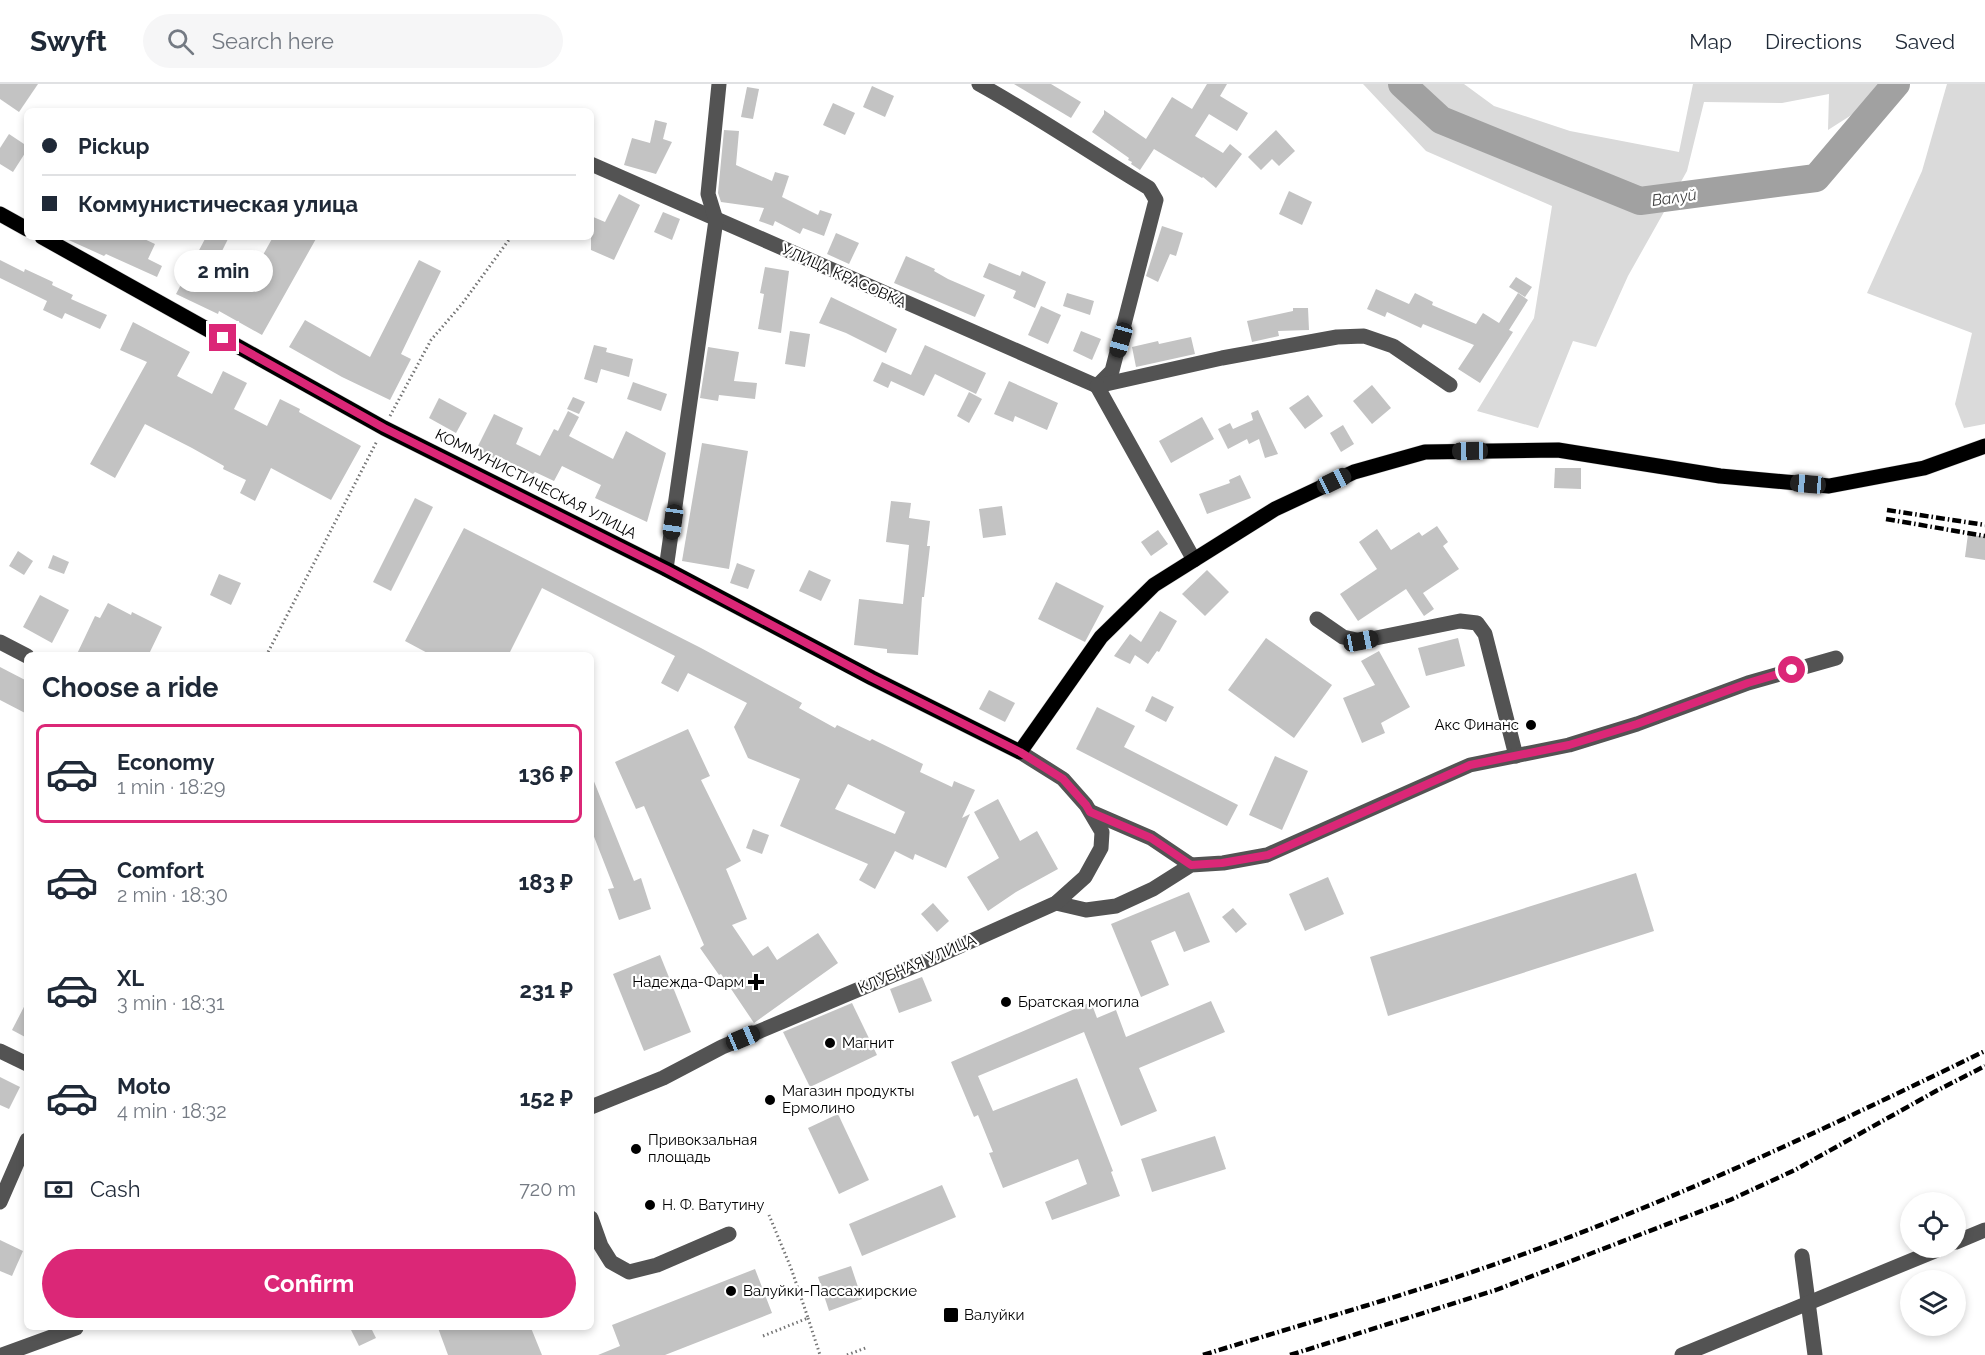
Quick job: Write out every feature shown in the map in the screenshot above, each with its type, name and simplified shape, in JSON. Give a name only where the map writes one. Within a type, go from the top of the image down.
[{"type":"main road","points":[[0,214],[24,227]]},
{"type":"main road","name":"КОММУНИСТИЧЕСКАЯ УЛИЦА","points":[[47,240],[384,428],[666,569],[872,678],[1020,752]]},
{"type":"main road","points":[[1020,752],[1101,637],[1154,585],[1275,509],[1354,472],[1425,452],[1558,450],[1720,476],[1830,486],[1924,468],[1985,446]]},
{"type":"street","points":[[666,569],[716,220],[708,194],[719,84]]},
{"type":"street","points":[[979,84],[1019,106],[1149,188],[1156,200],[1112,371],[1096,386]]},
{"type":"street","name":"УЛИЦА КРАСОВКА","points":[[594,165],[1096,386]]},
{"type":"street","points":[[1096,386],[1222,358],[1337,337],[1364,336],[1393,346],[1450,385]]},
{"type":"street","points":[[1096,386],[1194,560]]},
{"type":"street","points":[[1317,619],[1343,637],[1361,641],[1460,621],[1477,623],[1485,634],[1515,756]]},
{"type":"street","points":[[0,642],[24,654]]},
{"type":"street","points":[[1056,903],[1086,910],[1116,906],[1154,889],[1191,865],[1222,863],[1268,855],[1470,765],[1569,745],[1637,724],[1748,683],[1836,658]]},
{"type":"street","name":"КЛУБНАЯ УЛИЦА","points":[[594,1106],[663,1077],[722,1047],[1056,903],[1085,877],[1101,848],[1102,832],[1086,805],[1063,779],[1020,752]]},
{"type":"street","points":[[1090,812],[1151,838],[1191,865]]},
{"type":"street","points":[[0,1051],[24,1063]]},
{"type":"street","points":[[0,1202],[24,1147]]},
{"type":"street","points":[[594,1226],[601,1246],[611,1262],[629,1272],[657,1265],[729,1234]]},
{"type":"street","points":[[1966,1238],[1985,1230]]},
{"type":"street","points":[[1802,1256],[1815,1355]]},
{"type":"street","points":[[1682,1355],[1918,1258]]},
{"type":"street","points":[[2,1355],[32,1350],[72,1330]]},
{"type":"path","points":[[769,1215],[791,1268],[820,1355]]},
{"type":"path","points":[[763,1336],[808,1318]]},
{"type":"path","points":[[847,1355],[868,1347]]},
{"type":"shaded area","points":[[1363,84],[1464,84],[1494,106],[1570,131],[1679,152],[1693,84],[1900,84],[1828,130],[1829,94],[1782,103],[1704,102],[1687,171],[1628,276],[1596,347],[1573,341],[1538,428],[1477,411],[1534,318],[1552,206],[1426,151]]},
{"type":"shaded area","points":[[1947,84],[1985,84],[1985,424],[1964,428],[1955,404],[1972,333],[1867,293],[1922,171]]},
{"type":"building","points":[[0,84],[38,84],[19,112],[0,99]]},
{"type":"building","points":[[1014,84],[1051,84],[1081,102],[1071,118]]},
{"type":"building","points":[[1207,84],[1227,84],[1220,96],[1248,113],[1237,131],[1209,114],[1195,136],[1223,153],[1230,144],[1242,154],[1216,188],[1203,177],[1154,149],[1140,170],[1131,164],[1129,158],[1092,132],[1104,114],[1104,110],[1146,139],[1172,97],[1192,109]]},
{"type":"building","points":[[872,86],[894,96],[885,117],[863,107]]},
{"type":"building","points":[[747,87],[759,89],[753,119],[741,117]]},
{"type":"building","points":[[833,103],[855,113],[845,135],[823,125]]},
{"type":"building","points":[[655,120],[667,123],[663,139],[672,142],[656,174],[624,165],[632,138],[650,143]]},
{"type":"building","points":[[724,130],[739,131],[736,165],[772,181],[775,172],[789,176],[782,197],[818,215],[820,210],[832,214],[824,236],[803,228],[800,234],[775,221],[773,226],[759,221],[764,208],[721,202],[718,193]]},
{"type":"building","points":[[1276,130],[1295,151],[1279,166],[1272,159],[1261,170],[1248,157]]},
{"type":"building","points":[[9,134],[24,144],[24,155],[13,172],[0,164],[0,148]]},
{"type":"building","points":[[1289,191],[1312,202],[1302,225],[1279,214]]},
{"type":"building","points":[[619,194],[640,205],[614,260],[591,250],[591,240],[594,240],[594,217],[605,222]]},
{"type":"building","points":[[663,212],[680,219],[672,240],[654,232]]},
{"type":"building","points":[[1162,226],[1183,233],[1176,256],[1170,254],[1158,282],[1146,276]]},
{"type":"building","points":[[836,233],[859,243],[849,264],[827,254]]},
{"type":"building","points":[[69,240],[146,240],[155,244],[148,259],[162,266],[157,277],[106,254],[104,256]]},
{"type":"building","points":[[204,240],[228,240],[211,273],[244,289],[271,240],[315,240],[262,335],[219,311],[218,314],[176,294]]},
{"type":"building","points":[[906,256],[935,269],[934,271],[948,279],[985,295],[975,317],[894,283]]},
{"type":"building","points":[[0,260],[24,272],[25,269],[53,282],[52,285],[73,295],[71,299],[107,315],[100,329],[65,313],[62,319],[43,310],[47,301],[0,278]]},
{"type":"building","points":[[419,260],[441,271],[401,354],[411,359],[390,400],[342,377],[289,347],[305,320],[370,357]]},
{"type":"building","points":[[989,263],[1020,276],[1022,271],[1046,282],[1035,308],[1013,298],[1016,291],[983,277]]},
{"type":"building","points":[[765,267],[789,271],[781,333],[758,329],[764,294],[760,293]]},
{"type":"building","points":[[1516,277],[1532,287],[1525,297],[1509,287]]},
{"type":"building","points":[[1376,289],[1409,304],[1415,293],[1433,302],[1432,305],[1476,324],[1483,313],[1499,323],[1518,293],[1528,300],[1509,330],[1513,332],[1480,383],[1458,369],[1474,345],[1423,324],[1421,328],[1387,312],[1385,317],[1367,309]]},
{"type":"building","points":[[1067,293],[1094,301],[1090,315],[1063,306]]},
{"type":"building","points":[[831,297],[897,329],[886,353],[846,333],[819,323]]},
{"type":"building","points":[[1041,306],[1061,315],[1048,344],[1028,335]]},
{"type":"building","points":[[1293,308],[1308,308],[1309,330],[1278,331],[1279,336],[1252,342],[1247,321],[1293,311]]},
{"type":"building","points":[[133,322],[190,352],[177,376],[212,394],[223,371],[247,383],[234,409],[267,426],[280,399],[361,446],[331,500],[271,468],[255,501],[240,493],[246,480],[223,469],[224,466],[192,448],[145,424],[115,478],[90,464],[147,362],[120,350]]},
{"type":"building","points":[[790,331],[810,334],[805,367],[785,364]]},
{"type":"building","points":[[1081,331],[1101,339],[1092,360],[1073,351]]},
{"type":"building","points":[[1191,337],[1195,354],[1136,367],[1132,347]]},
{"type":"building","points":[[594,345],[607,348],[606,352],[633,359],[629,377],[601,369],[597,383],[584,379]]},
{"type":"building","points":[[925,345],[986,373],[976,394],[935,374],[924,396],[891,381],[888,388],[873,381],[882,362],[911,375]]},
{"type":"building","points":[[708,347],[739,352],[734,381],[757,383],[755,399],[719,395],[718,401],[700,398]]},
{"type":"building","points":[[1009,381],[1058,403],[1047,430],[1015,416],[1013,422],[994,414]]},
{"type":"building","points":[[633,382],[667,394],[661,411],[627,399]]},
{"type":"building","points":[[1372,385],[1391,408],[1372,424],[1353,401]]},
{"type":"building","points":[[969,392],[982,399],[969,423],[957,416]]},
{"type":"building","points":[[1308,395],[1323,416],[1305,429],[1289,408]]},
{"type":"building","points":[[573,397],[585,402],[579,414],[567,409]]},
{"type":"building","points":[[439,398],[467,413],[456,433],[429,418]]},
{"type":"building","points":[[1258,410],[1278,454],[1265,458],[1259,439],[1249,444],[1247,439],[1228,449],[1218,429],[1230,423],[1233,429],[1253,420],[1251,413]]},
{"type":"building","points":[[568,411],[579,417],[569,436],[613,459],[626,431],[666,453],[647,522],[595,498],[601,485],[562,466],[554,481],[535,472],[533,474],[498,456],[496,459],[476,450],[494,414],[523,428],[516,444],[540,456],[554,429],[558,431]]},
{"type":"building","points":[[1202,417],[1214,439],[1171,463],[1159,441]]},
{"type":"building","points":[[1343,425],[1354,444],[1341,452],[1330,433]]},
{"type":"building","points":[[702,443],[748,451],[729,569],[682,561]]},
{"type":"building","points":[[1555,468],[1581,468],[1581,489],[1554,488]]},
{"type":"building","points":[[1240,475],[1251,498],[1207,514],[1199,494],[1230,483],[1229,480]]},
{"type":"building","points":[[415,498],[433,507],[391,591],[373,582]]},
{"type":"building","points":[[891,501],[911,503],[909,518],[930,521],[927,546],[930,546],[924,597],[922,597],[918,655],[887,653],[887,649],[854,645],[859,599],[903,604],[909,545],[886,542]]},
{"type":"building","points":[[1002,506],[1006,535],[983,538],[979,509]]},
{"type":"building","points":[[1437,526],[1448,542],[1443,546],[1459,569],[1423,593],[1434,609],[1424,616],[1406,589],[1358,621],[1340,594],[1377,569],[1359,542],[1377,529],[1391,550],[1419,532],[1422,536]]},
{"type":"building","points":[[464,528],[701,648],[802,703],[799,708],[835,728],[837,725],[870,741],[872,739],[923,764],[920,772],[952,787],[954,781],[975,790],[962,818],[970,814],[946,868],[915,854],[913,860],[895,851],[875,889],[859,880],[868,864],[780,826],[800,779],[748,758],[734,727],[747,703],[688,673],[678,692],[661,683],[675,656],[542,588],[510,652],[426,652],[405,641]],"holes":[[[848,784],[905,812],[895,834],[835,809]]]},
{"type":"building","points":[[1158,530],[1168,544],[1151,556],[1141,542]]},
{"type":"building","points":[[1968,534],[1985,537],[1985,560],[1965,557]]},
{"type":"building","points":[[18,551],[33,561],[24,575],[9,566]]},
{"type":"building","points":[[53,555],[69,562],[64,574],[48,568]]},
{"type":"building","points":[[737,563],[755,570],[748,589],[730,583]]},
{"type":"building","points":[[809,570],[831,580],[821,601],[799,591]]},
{"type":"building","points":[[1207,570],[1229,592],[1205,616],[1182,594]]},
{"type":"building","points":[[219,574],[241,583],[231,605],[210,595]]},
{"type":"building","points":[[1056,582],[1104,606],[1085,642],[1038,619]]},
{"type":"building","points":[[40,595],[69,610],[52,643],[23,627]]},
{"type":"building","points":[[108,603],[162,627],[150,652],[78,652],[95,616],[100,618]]},
{"type":"building","points":[[1160,611],[1177,621],[1159,652],[1157,651],[1148,664],[1135,655],[1130,664],[1114,656],[1130,634],[1141,642]]},
{"type":"building","points":[[1266,638],[1332,685],[1294,738],[1228,690]]},
{"type":"building","points":[[1458,638],[1465,666],[1426,676],[1418,648]]},
{"type":"building","points":[[1379,651],[1410,707],[1381,723],[1385,733],[1362,743],[1343,698],[1375,685],[1361,661]]},
{"type":"building","points":[[0,667],[24,679],[24,712],[0,700]]},
{"type":"building","points":[[989,690],[1015,703],[1005,722],[979,709]]},
{"type":"building","points":[[1152,696],[1174,707],[1166,722],[1145,711]]},
{"type":"building","points":[[1097,707],[1135,726],[1124,747],[1238,805],[1227,826],[1076,749]]},
{"type":"building","points":[[688,729],[710,776],[701,780],[741,861],[726,869],[747,919],[732,925],[753,956],[768,946],[777,960],[818,933],[838,963],[754,1023],[721,974],[719,975],[700,948],[704,945],[644,806],[636,809],[615,762]]},
{"type":"building","points":[[1275,756],[1308,771],[1282,830],[1249,815]]},
{"type":"building","points":[[594,781],[634,881],[641,878],[651,909],[619,920],[608,889],[614,888],[594,837]]},
{"type":"building","points":[[998,799],[1020,841],[1037,831],[1058,869],[1016,892],[988,911],[967,877],[999,858],[974,812]]},
{"type":"building","points":[[753,829],[769,835],[762,854],[746,848]]},
{"type":"building","points":[[1636,873],[1654,931],[1388,1016],[1370,957]]},
{"type":"building","points":[[1328,877],[1344,914],[1305,931],[1289,894]]},
{"type":"building","points":[[1189,892],[1210,942],[1184,952],[1175,931],[1151,941],[1169,985],[1141,997],[1111,924]]},
{"type":"building","points":[[933,903],[949,921],[937,932],[921,914]]},
{"type":"building","points":[[1233,908],[1247,924],[1236,933],[1222,917]]},
{"type":"building","points":[[660,955],[691,1032],[644,1051],[613,974]]},
{"type":"building","points":[[922,977],[932,1001],[899,1013],[890,989]]},
{"type":"building","points":[[1211,1001],[1225,1032],[1139,1068],[1157,1111],[1121,1126],[1084,1032],[978,1076],[993,1111],[1077,1078],[1113,1171],[1111,1172],[1120,1196],[1052,1220],[1045,1202],[1087,1184],[1078,1159],[1003,1188],[989,1153],[993,1152],[978,1115],[974,1117],[951,1062],[1091,1002],[1097,1018],[1116,1010],[1126,1037]]},
{"type":"building","name":"Магнит","points":[[852,1003],[877,1055],[810,1087],[783,1032]]},
{"type":"building","points":[[24,1007],[24,1036],[12,1030]]},
{"type":"building","points":[[0,1077],[20,1087],[9,1109],[0,1105]]},
{"type":"building","points":[[838,1114],[869,1180],[839,1194],[808,1128]]},
{"type":"building","points":[[1215,1136],[1226,1169],[1152,1192],[1141,1159]]},
{"type":"building","points":[[942,1185],[956,1217],[862,1256],[849,1224]]},
{"type":"building","points":[[0,1240],[23,1251],[12,1276],[0,1271]]},
{"type":"building","points":[[851,1266],[862,1299],[829,1311],[818,1277]]},
{"type":"building","name":"Валуйки-Пассажирские","points":[[755,1269],[772,1313],[665,1355],[598,1355],[620,1346],[612,1325]]},
{"type":"building","points":[[351,1330],[372,1330],[376,1338],[359,1346]]},
{"type":"building","points":[[439,1330],[532,1330],[542,1355],[448,1355]]},
{"type":"waterway","name":"Валуй","points":[[1402,84],[1441,120],[1640,201],[1816,178],[1896,84]]},
{"type":"railway","points":[[1887,510],[1985,525]]},
{"type":"railway","points":[[1886,519],[1985,536]]},
{"type":"railway","points":[[1203,1355],[1457,1277],[1654,1204],[1765,1155],[1985,1051]]},
{"type":"railway","points":[[1290,1355],[1496,1290],[1730,1200],[1795,1170],[1985,1066]]},
{"type":"place","name":"Акс Финанс","points":[[1531,725]]},
{"type":"place","name":"Надежда-Фарм","points":[[756,982]]},
{"type":"place","name":"Братская могила","points":[[1006,1002]]},
{"type":"place","name":"Магнит","points":[[830,1043]]},
{"type":"place","name":"Магазин продукты Ермолино","points":[[770,1100]]},
{"type":"place","name":"Привокзальная площадь","points":[[636,1149]]},
{"type":"place","name":"Н. Ф. Ватутину","points":[[650,1205]]},
{"type":"place","name":"Валуйки-Пассажирские","points":[[731,1291]]},
{"type":"place","name":"Валуйки","points":[[951,1315]]},
{"type":"route","points":[[223,338],[384,428],[666,569],[872,678],[1020,752],[1063,779],[1090,812],[1151,838],[1191,865],[1222,863],[1268,855],[1470,765],[1569,745],[1792,670]]}]
